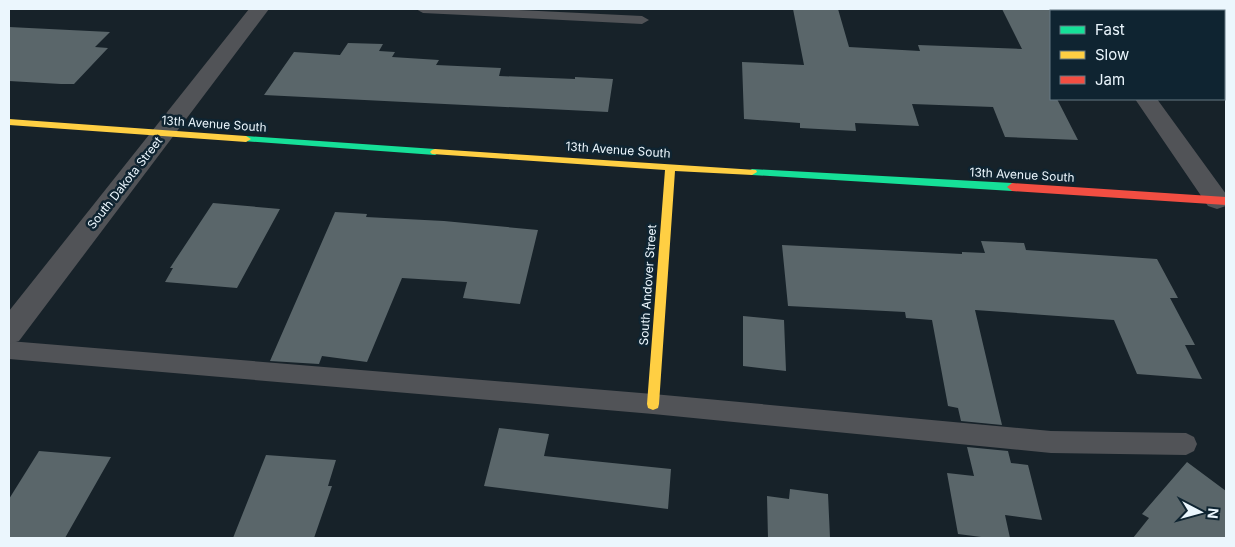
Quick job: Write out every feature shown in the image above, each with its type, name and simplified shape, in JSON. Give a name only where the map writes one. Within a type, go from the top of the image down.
[{"type":"street","name":"South Dakota Street","points":[[9,332],[259,9]]},
{"type":"street","points":[[1147,100],[1222,201]]},
{"type":"street","name":"13th Avenue South","points":[[9,122],[670,168],[1222,201]]},
{"type":"street","name":"South Andover Street","points":[[653,404],[670,168]]},
{"type":"lane","points":[[422,9],[642,20]]},
{"type":"lane","points":[[9,350],[653,404],[1051,442],[1186,444]]},
{"type":"shaded area","points":[[1076,9],[1226,9],[1226,31],[1225,10]]},
{"type":"building","points":[[793,9],[838,9],[849,47],[920,51],[918,45],[1022,49],[1002,9],[1051,9],[1050,100],[1058,100],[1078,140],[1005,137],[993,107],[912,104],[919,126],[855,123],[856,131],[800,128],[800,123],[744,119],[742,62],[804,65]]},
{"type":"building","points":[[9,27],[110,32],[95,47],[108,48],[74,84],[9,81]]},
{"type":"building","points":[[348,43],[383,44],[379,51],[395,52],[392,57],[439,60],[436,65],[501,68],[499,76],[613,79],[608,112],[264,95],[294,52],[340,55]]},
{"type":"building","points":[[213,203],[280,209],[237,288],[165,282],[173,268],[170,268]]},
{"type":"building","points":[[335,212],[367,214],[366,217],[444,221],[538,230],[520,304],[463,298],[467,282],[402,278],[367,362],[322,356],[319,364],[270,361]]},
{"type":"building","points":[[981,241],[1024,243],[1026,250],[1157,259],[1178,298],[1170,298],[1195,345],[1185,345],[1202,379],[1137,374],[1114,320],[975,310],[1002,425],[961,421],[958,408],[948,406],[932,320],[906,318],[905,312],[788,306],[782,245],[962,254],[962,252],[985,253]]},
{"type":"building","points":[[743,316],[784,320],[786,371],[743,366]]},
{"type":"building","points":[[499,428],[549,434],[544,456],[671,469],[668,509],[484,486]]},
{"type":"building","points":[[967,447],[1008,451],[1011,463],[1028,465],[1042,520],[1005,515],[1010,538],[989,538],[958,534],[947,473],[974,476]]},
{"type":"building","points":[[39,451],[111,457],[65,538],[9,538],[9,499]]},
{"type":"building","points":[[266,455],[336,460],[328,486],[332,486],[314,538],[233,538]]},
{"type":"building","points":[[1187,462],[1226,491],[1226,538],[1133,538],[1149,518],[1142,514]]},
{"type":"building","points":[[790,489],[828,494],[830,538],[768,538],[767,496],[789,499]]},
{"type":"traffic: fast","points":[[246,139],[435,152]]},
{"type":"traffic: fast","points":[[752,172],[1012,187]]},
{"type":"traffic: slow","points":[[9,122],[246,139]]},
{"type":"traffic: slow","points":[[435,152],[752,172]]},
{"type":"traffic: slow","points":[[653,404],[670,168]]},
{"type":"traffic: jam","points":[[1012,187],[1226,201]]}]
